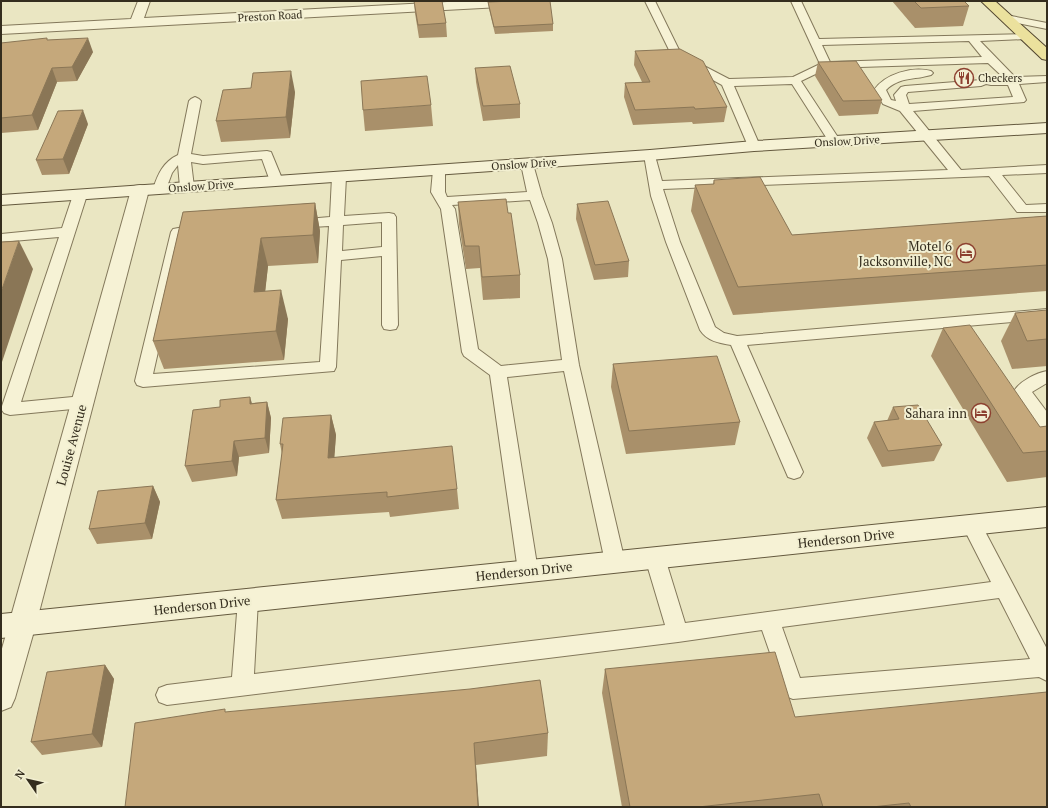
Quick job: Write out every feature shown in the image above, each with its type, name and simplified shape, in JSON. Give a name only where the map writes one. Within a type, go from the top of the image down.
[{"type":"main road","points":[[136,23],[144,1]]},
{"type":"main road","name":"Preston Road","points":[[1,30],[539,1]]},
{"type":"main road","points":[[987,1],[1047,56]]},
{"type":"main road","name":"Onslow Drive","points":[[1,200],[527,164],[754,146],[1047,128]]},
{"type":"main road","name":"Louise Avenue","points":[[1,698],[12,625],[150,190]]},
{"type":"main road","name":"Henderson Drive","points":[[12,625],[1047,517]]},
{"type":"lane","points":[[650,1],[677,56],[727,82],[795,80],[826,66],[991,60]]},
{"type":"lane","points":[[796,1],[826,66]]},
{"type":"lane","points":[[1006,18],[1047,26]]},
{"type":"lane","points":[[814,42],[1026,36]]},
{"type":"lane","points":[[972,38],[991,60],[1003,69],[1014,82],[1020,100],[904,108],[887,102],[880,90],[886,82],[904,75],[974,69],[1003,69]]},
{"type":"lane","points":[[958,174],[904,108],[900,95],[905,88],[1047,79]]},
{"type":"lane","points":[[795,80],[835,142]]},
{"type":"lane","points":[[727,82],[754,146]]},
{"type":"lane","points":[[187,187],[184,157],[195,101]]},
{"type":"lane","points":[[150,190],[173,162],[184,157],[203,160],[267,155],[276,181]]},
{"type":"lane","points":[[650,155],[658,196],[673,242],[708,330],[720,338],[737,341],[1047,314]]},
{"type":"lane","points":[[527,164],[534,196],[555,259],[572,365],[615,562]]},
{"type":"lane","points":[[656,185],[958,174],[1047,169]]},
{"type":"lane","points":[[439,170],[438,192],[448,209],[470,352],[498,372],[572,365]]},
{"type":"lane","points":[[993,172],[1022,209],[1047,208]]},
{"type":"lane","points":[[218,229],[178,232],[143,381],[328,367],[339,177]]},
{"type":"lane","points":[[80,195],[6,410],[83,402]]},
{"type":"lane","points":[[443,201],[534,196]]},
{"type":"lane","points":[[281,225],[389,217],[390,325]]},
{"type":"lane","points":[[1,238],[68,232]]},
{"type":"lane","points":[[334,256],[389,250]]},
{"type":"lane","points":[[737,341],[794,472]]},
{"type":"lane","points":[[498,372],[528,571]]},
{"type":"lane","points":[[1047,377],[1042,378],[1022,392],[1047,424]]},
{"type":"lane","points":[[769,620],[793,689],[1046,669],[972,525]]},
{"type":"lane","points":[[655,558],[678,633]]},
{"type":"lane","points":[[167,695],[678,633],[1004,589]]},
{"type":"lane","points":[[242,686],[248,600]]},
{"type":"building","points":[[414,1],[442,1],[446,23],[418,25]]},
{"type":"building","points":[[550,1],[553,24],[494,27],[488,2]]},
{"type":"building","points":[[914,1],[964,1],[969,6],[921,8]]},
{"type":"building","points":[[47,38],[47,40],[88,38],[72,67],[52,68],[32,115],[1,118],[1,43]]},
{"type":"building","points":[[680,49],[703,61],[727,107],[635,110],[625,83],[650,82],[635,51]]},
{"type":"building","points":[[856,61],[882,100],[843,101],[818,62]]},
{"type":"building","points":[[510,66],[520,104],[483,106],[475,68]]},
{"type":"building","points":[[291,71],[286,117],[216,121],[223,90],[251,88],[253,73]]},
{"type":"building","points":[[427,76],[431,105],[363,110],[361,81]]},
{"type":"building","points":[[83,110],[63,159],[36,160],[58,111]]},
{"type":"building","points":[[760,177],[792,235],[1047,216],[1047,265],[738,287],[695,185],[714,184],[714,180]]},
{"type":"building","points":[[506,199],[508,213],[511,213],[520,275],[482,277],[479,246],[465,246],[458,202]]},
{"type":"building","points":[[608,201],[629,261],[595,265],[577,204]]},
{"type":"building","points":[[315,203],[313,235],[261,238],[254,292],[281,290],[276,331],[153,341],[183,212]]},
{"type":"building","points":[[19,241],[1,292],[1,242]]},
{"type":"building","points":[[1047,310],[1047,339],[1027,341],[1015,313]]},
{"type":"building","points":[[970,325],[1040,427],[1047,426],[1047,451],[1023,453],[943,328]]},
{"type":"building","points":[[717,356],[740,422],[629,431],[613,364]]},
{"type":"building","points":[[250,397],[250,404],[267,402],[265,438],[234,441],[232,461],[185,466],[193,410],[220,407],[220,400]]},
{"type":"building","points":[[918,405],[942,445],[888,451],[874,422],[899,419],[893,407]]},
{"type":"building","points":[[331,415],[328,458],[452,446],[457,489],[387,497],[387,492],[276,500],[283,444],[280,444],[283,418]]},
{"type":"building","points":[[153,486],[145,523],[89,529],[98,491]]},
{"type":"building","points":[[775,652],[795,717],[1047,692],[1047,807],[911,807],[909,803],[872,807],[823,807],[819,794],[698,807],[630,807],[605,669]]},
{"type":"building","points":[[105,665],[92,734],[31,742],[47,672]]},
{"type":"building","points":[[540,680],[548,733],[474,743],[478,807],[125,807],[135,723],[225,709],[225,712],[470,689]]},
{"type":"place","name":"Checkers","points":[[964,78]]},
{"type":"place","name":"Motel 6 Jacksonville, NC","points":[[966,253]]},
{"type":"place","name":"Sahara inn","points":[[981,413]]}]
